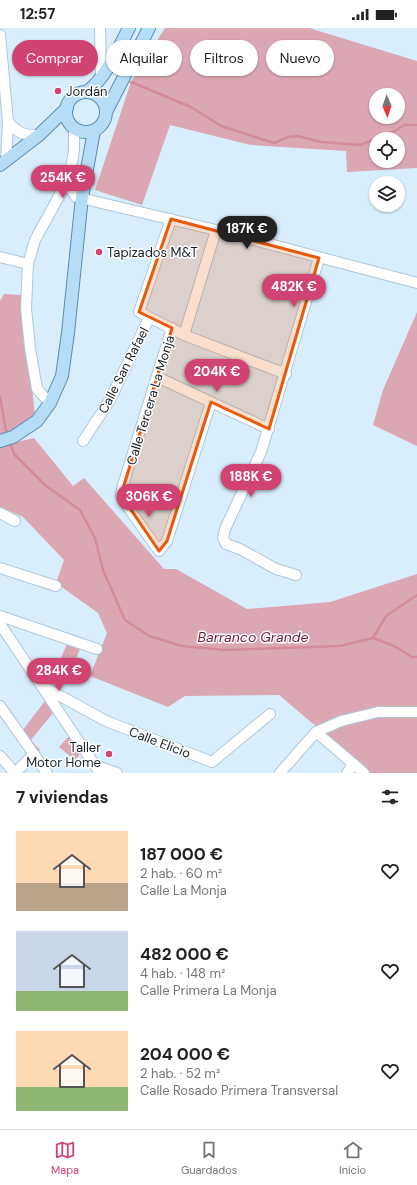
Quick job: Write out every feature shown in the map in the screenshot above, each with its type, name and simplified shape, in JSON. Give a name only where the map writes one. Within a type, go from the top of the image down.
[{"type":"main road","points":[[87,92],[101,78],[129,28]]},
{"type":"main road","points":[[67,108],[68,121],[74,128],[84,132],[94,131],[103,123],[106,112],[149,28]]},
{"type":"main road","points":[[3,163],[39,135],[67,108],[72,98],[81,93],[87,92],[98,96],[105,106],[106,112]]},
{"type":"main road","points":[[0,441],[29,428],[37,421],[50,403],[62,376],[68,334],[82,197],[94,131]]},
{"type":"street","points":[[100,28],[101,78]]},
{"type":"street","points":[[0,35],[8,122],[3,163]]},
{"type":"street","points":[[8,122],[18,132],[27,135],[39,135]]},
{"type":"street","points":[[50,403],[37,389],[30,348],[26,308],[28,264],[36,240],[69,178],[74,151],[74,128]]},
{"type":"street","points":[[69,178],[72,193],[76,197],[82,197],[216,230],[417,283]]},
{"type":"street","name":"Calle San Rafael","points":[[83,441],[116,388],[149,318],[139,312],[171,219]]},
{"type":"street","points":[[184,335],[216,230]]},
{"type":"street","points":[[0,258],[28,264]]},
{"type":"street","points":[[296,575],[276,569],[240,549],[226,544],[223,538],[225,529],[261,452],[269,429],[320,258]]},
{"type":"street","points":[[149,318],[184,335],[286,374]]},
{"type":"street","name":"Calle Tercera La Monja","points":[[172,328],[121,495],[159,551],[167,541],[211,402]]},
{"type":"street","points":[[157,377],[269,429]]},
{"type":"street","points":[[0,513],[15,521]]},
{"type":"street","points":[[0,568],[56,586]]},
{"type":"street","points":[[0,616],[97,649]]},
{"type":"street","points":[[0,624],[97,769],[117,773]]},
{"type":"street","name":"Calle Elicio","points":[[42,686],[106,721],[212,762],[270,714]]},
{"type":"street","points":[[0,706],[47,773]]},
{"type":"street","points":[[280,773],[316,732],[341,721],[378,712],[417,712]]},
{"type":"street","points":[[316,732],[364,773]]},
{"type":"street","points":[[0,756],[15,773],[34,754]]},
{"type":"street","points":[[347,773],[354,764]]},
{"type":"highlighted area","points":[[171,219],[319,258],[269,429],[211,402],[167,541],[159,551],[121,495],[172,328],[139,312]]},
{"type":"shaded area","points":[[165,28],[309,28],[417,61],[417,168],[347,172],[346,151],[251,145],[170,125],[142,205],[95,190],[131,82],[135,76],[182,76],[182,40],[157,40]]},
{"type":"shaded area","points":[[4,294],[22,295],[35,415],[25,424],[0,435],[0,301]]},
{"type":"shaded area","points":[[417,312],[417,446],[373,425],[383,390]]},
{"type":"shaded area","points":[[34,438],[73,486],[84,478],[164,569],[176,569],[247,609],[330,602],[417,574],[417,773],[371,773],[279,695],[185,696],[168,707],[90,676],[107,633],[98,613],[56,583],[64,560],[23,517],[0,507],[0,446]]},
{"type":"shaded area","points":[[67,644],[80,649],[71,671],[58,665]]},
{"type":"shaded area","points":[[45,701],[53,713],[31,740],[40,750],[38,752],[22,731]]},
{"type":"shaded area","points":[[69,736],[80,754],[75,760],[59,747]]},
{"type":"waterway","points":[[131,82],[191,107],[221,126],[274,143],[288,137],[298,136],[321,142],[360,145],[395,131],[404,125],[417,125]]},
{"type":"waterway","name":"Barranco Grande","points":[[0,397],[7,436]]},
{"type":"waterway","name":"Barranco Grande","points":[[10,442],[14,454],[45,485],[80,510],[95,538],[103,570],[125,620],[149,636],[182,646],[224,650],[340,646],[373,638],[386,616],[417,595]]},
{"type":"waterway","points":[[373,638],[394,646],[412,657],[417,657]]},
{"type":"place","name":"Jordán","points":[[58,91]]},
{"type":"place","name":"Tapizados M&T","points":[[99,252]]},
{"type":"place","name":"Taller Motor Home","points":[[109,754]]}]
